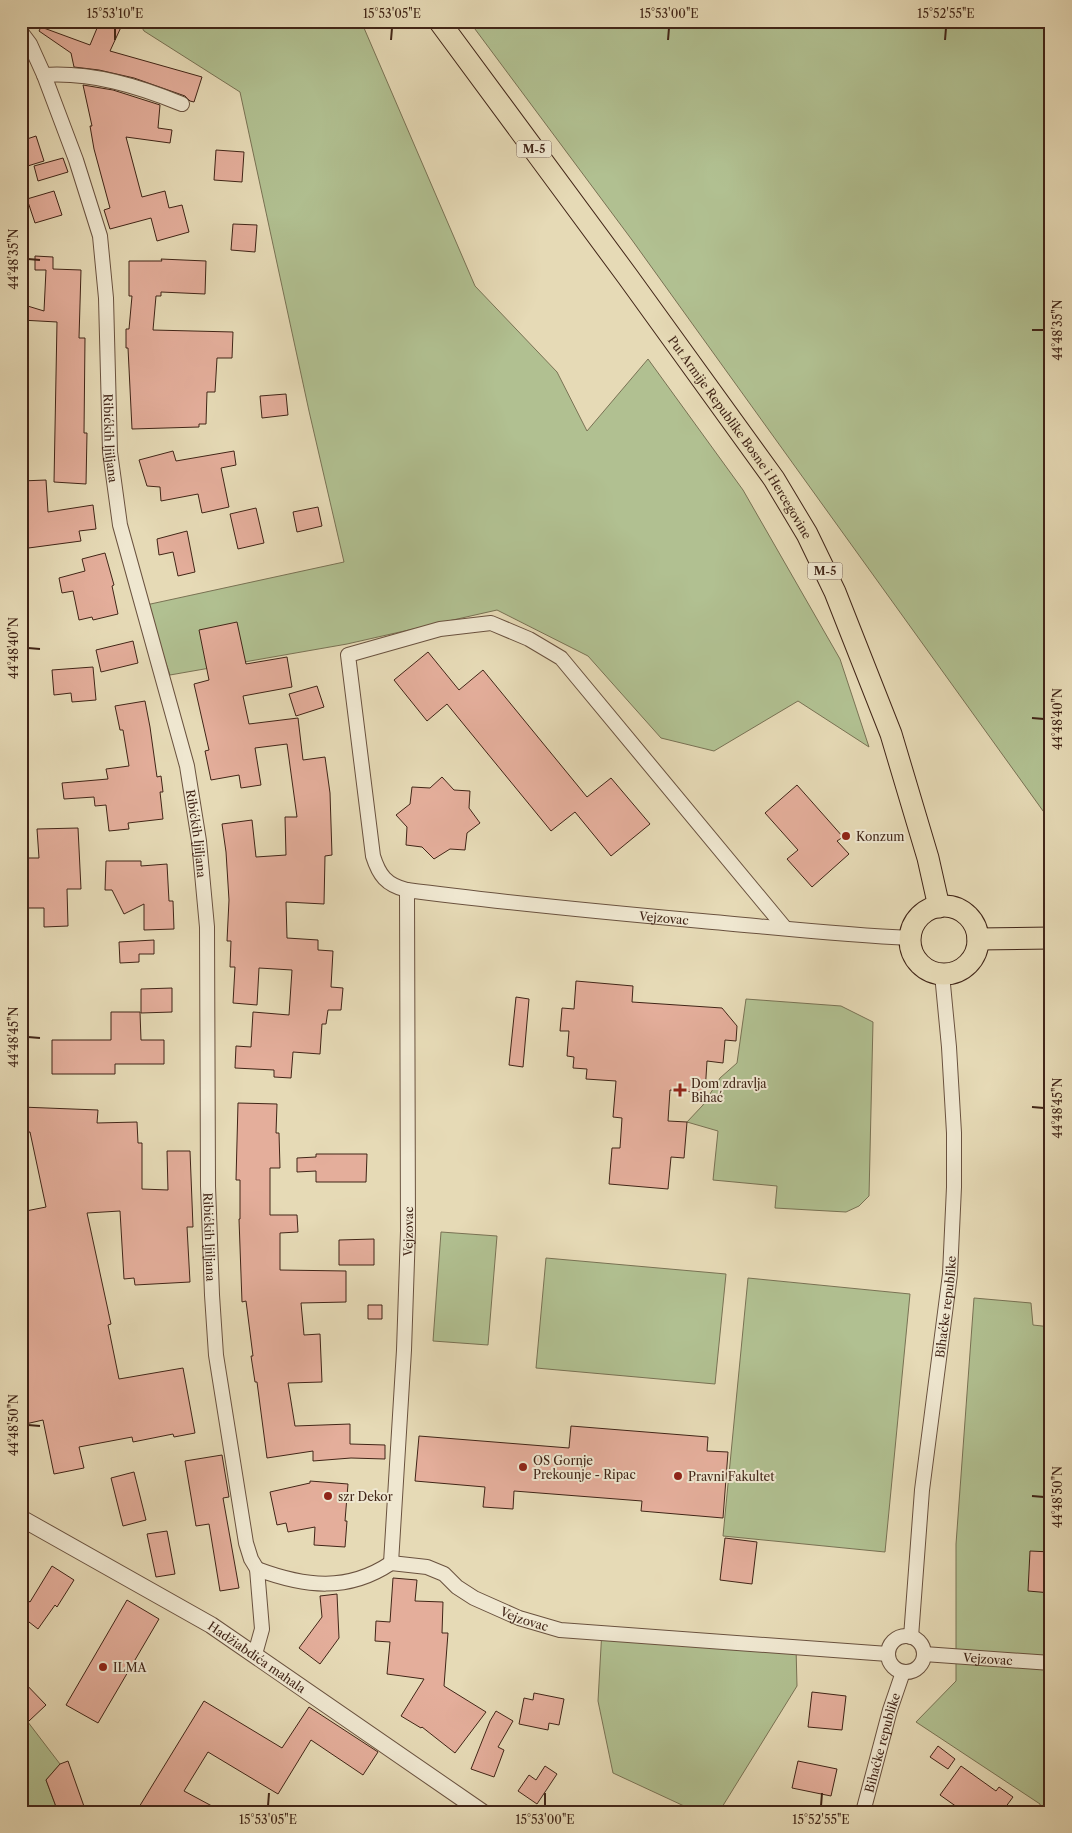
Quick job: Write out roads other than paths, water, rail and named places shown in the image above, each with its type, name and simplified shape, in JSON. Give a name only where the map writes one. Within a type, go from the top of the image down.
[{"type":"main road","name":"Put Armije Republike Bosne i Hercegovine","points":[[439,21],[774,479],[807,534],[835,592],[891,734],[928,858],[939,907]]},
{"type":"main road","points":[[939,907],[950,907],[961,911],[970,918],[976,928],[978,939],[974,955],[964,968],[953,973],[942,974],[932,972],[919,962],[911,948],[910,938],[913,926],[919,917],[928,910],[939,907]]},
{"type":"main road","points":[[978,939],[1051,938]]},
{"type":"street","name":"Ribićkih ljiljana","points":[[21,32],[30,44],[44,75],[76,160],[100,236],[106,298],[110,452],[120,525],[186,766],[199,841],[207,927],[208,1186],[216,1355],[246,1543],[251,1559],[257,1569],[262,1628],[255,1654]]},
{"type":"street","points":[[44,75],[68,74],[117,81],[182,104]]},
{"type":"street","points":[[407,890],[394,887],[384,878],[373,856],[348,655],[440,629],[491,623],[529,639],[561,658],[785,928]]},
{"type":"street","name":"Vejzovac","points":[[888,1654],[560,1630],[519,1618],[474,1598],[444,1574],[427,1567],[391,1563],[404,1358],[408,1231],[407,890],[572,909],[910,938]]},
{"type":"street","name":"Bihaćke republike","points":[[911,1637],[922,1490],[950,1265],[954,1187],[954,1132],[942,974]]},
{"type":"street","name":"Hadžiabdića mahala","points":[[21,1518],[211,1625],[482,1812]]},
{"type":"street","points":[[257,1569],[279,1577],[311,1583],[330,1584],[352,1582],[376,1573],[391,1563]]},
{"type":"street","points":[[905,1636],[911,1637],[920,1644],[924,1654],[915,1669],[903,1672],[891,1663],[888,1654],[889,1648],[895,1640],[905,1636]]},
{"type":"street","name":"Vejzovac","points":[[924,1654],[1051,1663]]},
{"type":"street","name":"Bihaćke republike","points":[[863,1812],[890,1710],[903,1672]]},
{"type":"place","name":"Konzum","points":[[846,836]]},
{"type":"place","name":"Dom zdravlja Bihać","points":[[680,1090]]},
{"type":"place","name":"OS Gornje Prekounje - Ripac","points":[[523,1467]]},
{"type":"place","name":"Pravni Fakultet","points":[[678,1476]]},
{"type":"place","name":"szr Dekor","points":[[328,1496]]},
{"type":"place","name":"ILMA","points":[[103,1667]]}]
